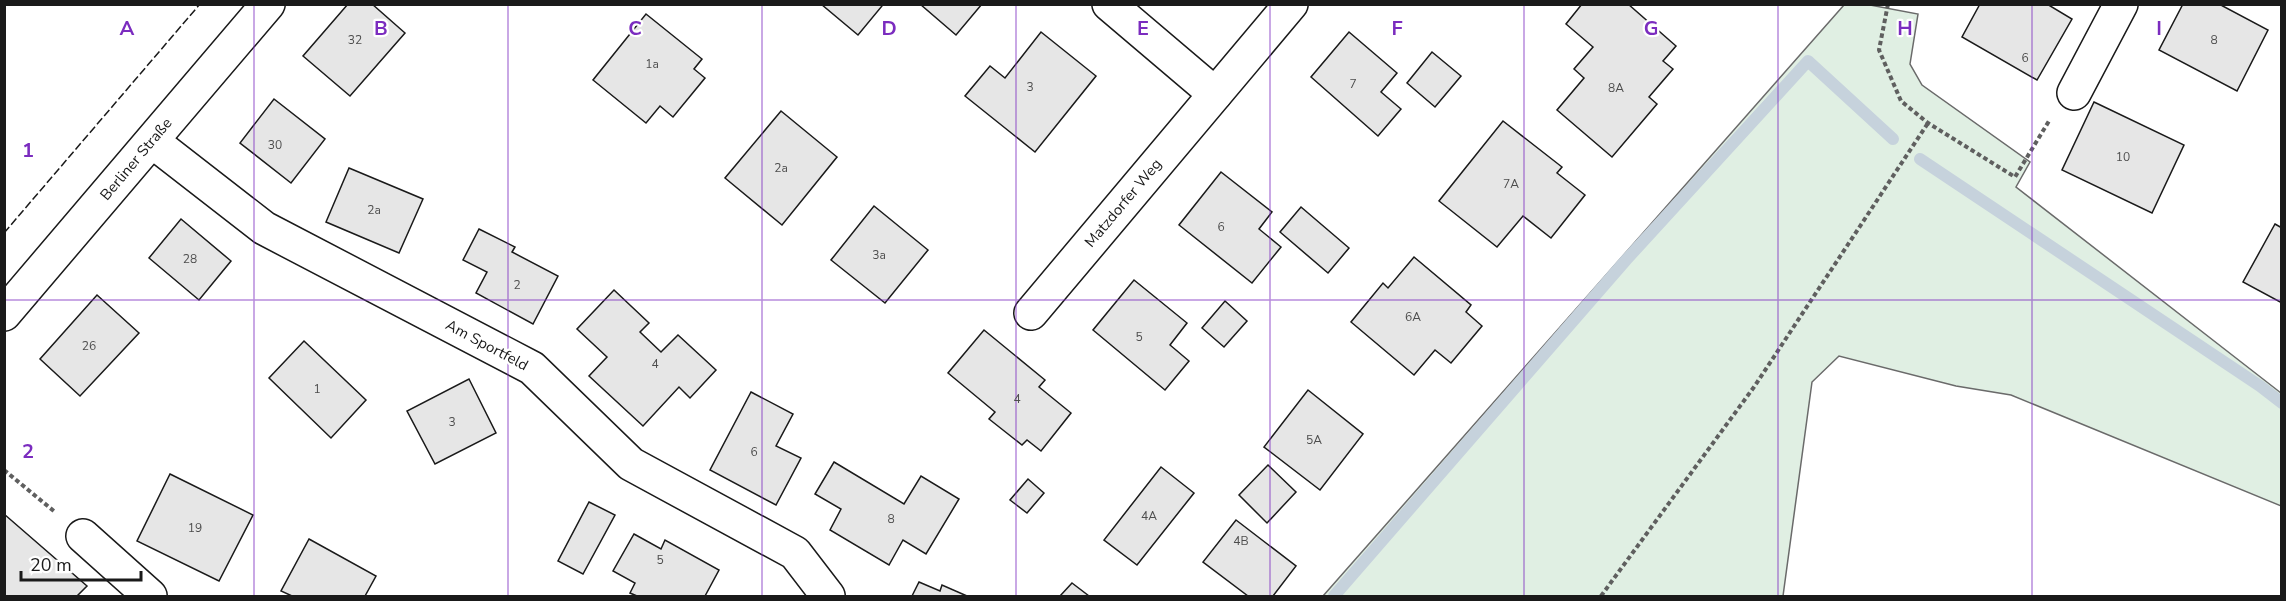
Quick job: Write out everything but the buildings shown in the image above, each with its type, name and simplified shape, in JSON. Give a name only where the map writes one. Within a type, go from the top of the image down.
[{"type":"street","name":"Berliner Straße","points":[[4,314],[268,4]]},
{"type":"street","points":[[1109,4],[1215,94]]},
{"type":"street","name":"Matzdorfer Weg","points":[[1031,312],[1291,4]]},
{"type":"street","points":[[2074,93],[2121,4]]},
{"type":"street","name":"Am Sportfeld","points":[[152,141],[264,228],[532,368],[631,464],[795,553],[828,597]]},
{"type":"street","points":[[83,536],[150,597]]},
{"type":"path","points":[[1888,4],[1879,50],[1901,101],[1928,123],[2015,177],[2060,102],[2074,93]]},
{"type":"path","points":[[1601,597],[1754,387],[1928,123]]},
{"type":"path","points":[[4,470],[83,536]]},
{"type":"green space","points":[[1844,5],[1870,5],[1918,14],[1910,64],[1922,85],[2030,162],[2016,187],[2281,393],[2281,506],[2011,395],[1956,386],[1839,356],[1812,382],[1783,596],[1323,596]]},
{"type":"waterway","points":[[1334,596],[1626,260],[1808,61],[1893,139]]},
{"type":"waterway","points":[[1920,159],[2260,386],[2282,403]]},
{"type":"fence","points":[[4,233],[200,4]]}]
